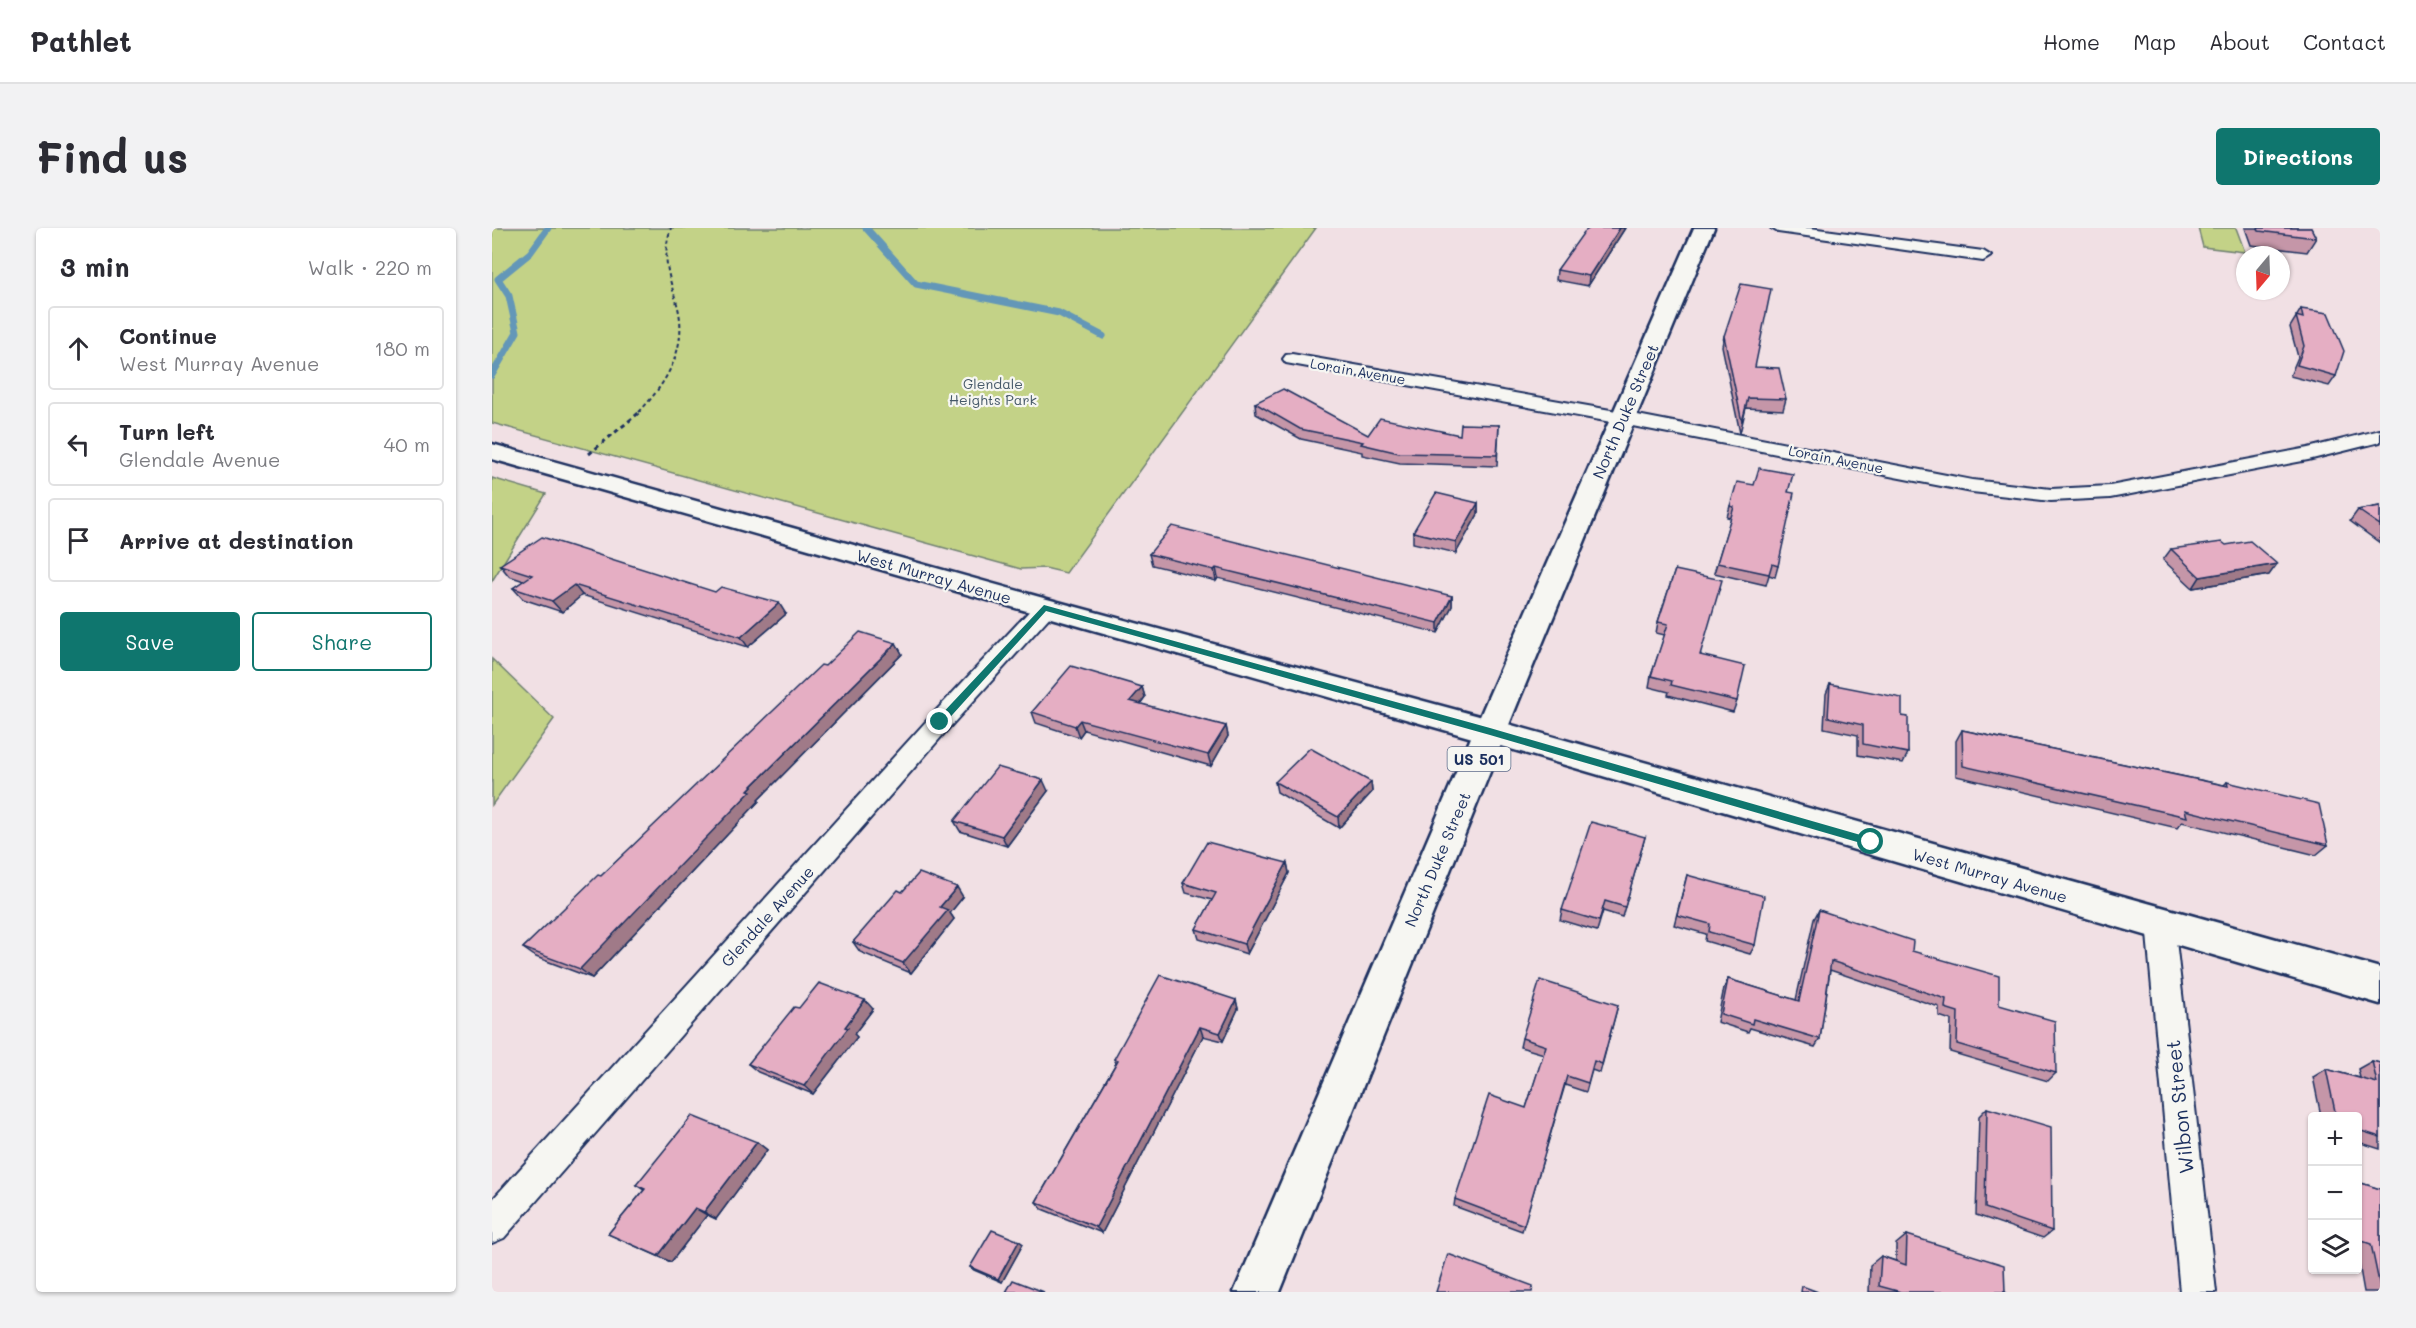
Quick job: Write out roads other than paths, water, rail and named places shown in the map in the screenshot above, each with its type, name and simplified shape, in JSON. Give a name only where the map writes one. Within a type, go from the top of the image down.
[{"type":"main road","name":"North Duke Street","points":[[1257,1292],[1490,731],[1704,228]]},
{"type":"main road","name":"West Murray Avenue","points":[[492,450],[1044,608],[1490,731],[2380,986]]},
{"type":"street","points":[[1778,228],[1983,256]]},
{"type":"street","name":"Lorain Avenue","points":[[1292,359],[1622,418],[1972,486],[2051,495],[2110,492],[2308,454],[2380,436]]},
{"type":"street","name":"Glendale Avenue","points":[[492,1226],[1044,608]]},
{"type":"street","name":"Wilbon Street","points":[[2160,923],[2198,1292]]},
{"type":"waterway","points":[[492,375],[517,332],[509,296],[498,279],[530,253],[548,228]]},
{"type":"waterway","points":[[866,228],[916,284],[1059,313],[1103,336]]},
{"type":"park label","name":"Glendale Heights Park","points":[[993,392]]}]
